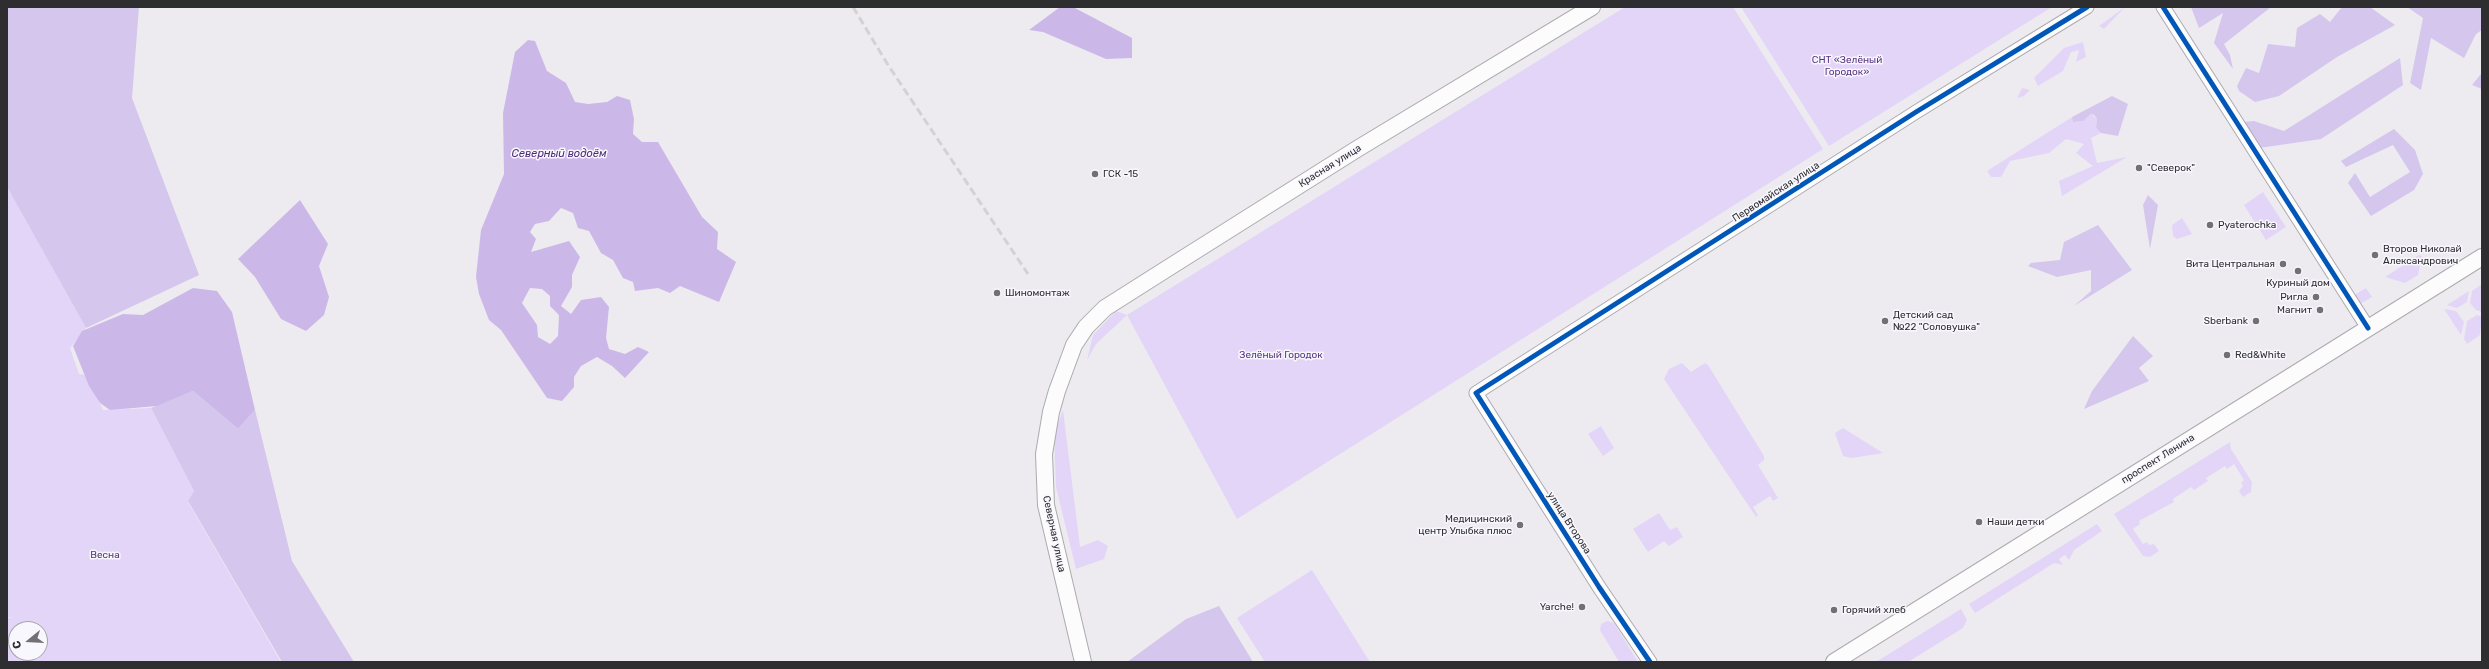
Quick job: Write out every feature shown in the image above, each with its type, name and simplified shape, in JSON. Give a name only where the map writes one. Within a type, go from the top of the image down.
[{"type":"main road","name":"Красная улица","points":[[1078,337],[1105,308],[1176,262],[1357,149],[1592,7]]},
{"type":"main road","name":"проспект Ленина","points":[[1834,662],[2482,257]]},
{"type":"main road","name":"Северная улица","points":[[1078,337],[1069,357],[1051,412],[1044,466],[1048,511],[1083,662]]},
{"type":"street","name":"Первомайская улица","points":[[1476,393],[1916,112],[2087,7]]},
{"type":"street","points":[[2163,7],[2368,328]]},
{"type":"street","name":"улица Второва","points":[[1476,393],[1596,581],[1650,662]]},
{"type":"green space","name":"Зелёный Городок","points":[[1625,7],[1733,7],[1823,149],[1237,519],[1127,315]]},
{"type":"green space","name":"СНТ «Зелёный Городок»","points":[[1741,7],[2052,7],[1829,146]]},
{"type":"green space","points":[[2125,7],[2104,29],[2099,26]]},
{"type":"green space","points":[[2083,42],[2086,57],[2076,62],[2079,50],[2071,52],[2063,71],[2038,86],[2034,78],[2064,48]]},
{"type":"green space","points":[[2022,88],[2030,90],[2024,96],[2017,98]]},
{"type":"green space","points":[[2091,114],[2097,119],[2096,128],[2101,133],[2091,138],[2097,163],[2127,157],[2062,196],[2059,181],[2093,166],[2076,153],[2084,144],[2066,139],[2049,153],[2010,161],[2001,177],[1991,177],[1987,171],[2072,117],[2074,122],[2082,121]]},
{"type":"green space","name":"Весна","points":[[7,187],[86,328],[70,348],[79,374],[86,375],[103,410],[151,408],[194,491],[188,502],[281,662],[7,662],[7,618],[13,617],[7,617]]},
{"type":"green space","points":[[2263,192],[2286,227],[2266,240],[2244,205]]},
{"type":"green space","points":[[2182,218],[2192,234],[2177,239],[2173,236],[2172,225]]},
{"type":"green space","points":[[2419,255],[2422,256],[2418,275],[2405,283],[2385,277]]},
{"type":"green space","points":[[2482,284],[2482,312],[2476,310],[2470,303],[2472,291]]},
{"type":"green space","points":[[2366,288],[2372,297],[2360,304],[2354,295]]},
{"type":"green space","points":[[2469,291],[2467,302],[2457,308],[2447,305]]},
{"type":"green space","points":[[2444,309],[2456,311],[2464,322],[2461,335]]},
{"type":"green space","points":[[1116,311],[1127,315],[1096,344],[1087,360],[1093,335]]},
{"type":"green space","points":[[2477,315],[2482,317],[2480,335],[2467,344],[2464,339],[2467,321]]},
{"type":"green space","points":[[1682,363],[1691,372],[1705,363],[1708,365],[1764,456],[1764,460],[1758,465],[1778,498],[1773,501],[1770,496],[1753,507],[1758,515],[1756,517],[1664,379],[1669,369]]},
{"type":"green space","points":[[1063,410],[1080,547],[1098,540],[1108,546],[1104,559],[1076,569],[1056,487],[1054,435]]},
{"type":"green space","points":[[1601,426],[1614,448],[1603,456],[1588,434]]},
{"type":"green space","points":[[1843,428],[1883,453],[1852,458],[1843,456],[1835,433]]},
{"type":"green space","points":[[2230,442],[2231,449],[2252,482],[2251,492],[2243,497],[2239,491],[2243,486],[2241,483],[2244,480],[2234,464],[2227,469],[2225,466],[2206,478],[2208,481],[2194,490],[2191,487],[2173,499],[2174,502],[2139,521],[2140,524],[2133,529],[2143,544],[2147,542],[2149,545],[2154,544],[2159,551],[2150,557],[2143,556],[2114,514]]},
{"type":"green space","points":[[1659,513],[1670,530],[1677,527],[1683,537],[1669,546],[1664,541],[1648,552],[1633,529]]},
{"type":"green space","points":[[2097,524],[2102,531],[2074,550],[2069,560],[2065,555],[2059,559],[2063,565],[2054,563],[1975,613],[1969,604]]},
{"type":"green space","points":[[1312,570],[1370,662],[1265,662],[1237,618]]},
{"type":"green space","points":[[1961,609],[1967,620],[1963,628],[1908,662],[1876,662]]},
{"type":"green space","points":[[1607,621],[1614,623],[1638,662],[1619,662],[1600,630],[1601,624]]},
{"type":"shaded area","points":[[7,7],[139,7],[132,98],[199,275],[86,328],[7,187]]},
{"type":"shaded area","points":[[2191,7],[2271,7],[2224,44],[2230,55],[2233,69],[2214,43],[2223,13],[2199,28]]},
{"type":"shaded area","points":[[2342,7],[2370,7],[2395,25],[2337,57],[2279,96],[2255,102],[2239,91],[2237,86],[2246,68],[2259,73],[2268,44],[2295,47],[2297,28],[2320,14],[2330,22]]},
{"type":"shaded area","points":[[2407,7],[2482,7],[2482,30],[2476,34],[2464,58],[2431,38],[2421,90],[2410,83],[2423,18]]},
{"type":"shaded area","points":[[2400,58],[2403,85],[2321,139],[2259,148],[2243,122],[2254,121],[2284,131]]},
{"type":"shaded area","points":[[2482,74],[2482,89],[2472,85]]},
{"type":"shaded area","points":[[2112,96],[2128,104],[2118,136],[2101,133],[2096,128],[2097,119],[2091,114],[2083,121],[2073,122],[2072,117]]},
{"type":"shaded area","points":[[2394,129],[2415,150],[2423,174],[2414,190],[2371,216],[2348,183],[2355,173],[2370,197],[2410,172],[2393,145],[2346,167],[2341,161]]},
{"type":"shaded area","points":[[2148,195],[2158,205],[2150,249],[2143,205]]},
{"type":"shaded area","points":[[2098,225],[2132,270],[2074,306],[2091,291],[2091,270],[2057,277],[2028,266],[2031,263],[2060,260],[2064,242]]},
{"type":"shaded area","points":[[2133,336],[2153,356],[2139,368],[2149,381],[2084,409],[2092,391]]},
{"type":"shaded area","points":[[193,391],[238,429],[255,410],[292,561],[354,662],[282,662],[188,501],[194,491],[151,408]]},
{"type":"shaded area","points":[[1219,606],[1253,662],[1127,662],[1186,619]]},
{"type":"water","points":[[1060,7],[1073,7],[1132,38],[1132,58],[1106,59],[1043,32],[1029,30]]},
{"type":"water","name":"Северный водоём","points":[[528,40],[535,41],[547,71],[566,83],[575,102],[588,104],[607,102],[617,96],[630,100],[634,119],[633,134],[642,142],[658,142],[702,217],[718,232],[717,249],[736,262],[719,302],[680,286],[670,293],[658,288],[635,291],[633,282],[623,278],[613,260],[601,253],[589,231],[578,228],[573,213],[561,208],[549,221],[535,224],[530,232],[536,239],[531,252],[569,241],[580,257],[572,275],[572,287],[561,306],[571,314],[581,300],[601,297],[609,307],[606,338],[609,349],[625,354],[638,347],[649,352],[625,378],[612,366],[597,357],[581,366],[574,377],[574,387],[562,401],[547,398],[501,330],[489,320],[479,294],[476,277],[481,230],[504,174],[503,113],[515,52]],"holes":[[[530,288],[542,289],[550,296],[550,306],[559,315],[558,336],[550,344],[538,337],[537,325],[522,303]]]},
{"type":"water","points":[[300,200],[328,244],[319,266],[329,297],[324,315],[306,331],[281,319],[255,277],[238,259]]},
{"type":"water","points":[[193,288],[217,291],[232,312],[255,410],[238,429],[193,391],[157,406],[110,410],[100,403],[89,386],[73,346],[82,331],[123,314],[143,315]]},
{"type":"railway","points":[[853,7],[888,65],[1028,274]]},
{"type":"cycle path","points":[[1650,662],[1599,587],[1476,393],[1916,112],[2087,7]]},
{"type":"cycle path","points":[[2163,7],[2368,328]]},
{"type":"place","name":"\"Северок\"","points":[[2139,168]]},
{"type":"place","name":"ГСК -15","points":[[1095,174]]},
{"type":"place","name":"Pyaterochka","points":[[2210,225]]},
{"type":"place","name":"Второв Николай Александрович","points":[[2375,255]]},
{"type":"place","name":"Вита Центральная","points":[[2283,264]]},
{"type":"place","name":"Куриный дом","points":[[2298,271]]},
{"type":"place","name":"Шиномонтаж","points":[[997,293]]},
{"type":"place","name":"Ригла","points":[[2316,297]]},
{"type":"place","name":"Магнит","points":[[2320,310]]},
{"type":"place","name":"Детский сад №22 \"Соловушка\"","points":[[1885,321]]},
{"type":"place","name":"Sberbank","points":[[2256,321]]},
{"type":"place","name":"Red&White","points":[[2227,355]]},
{"type":"place","name":"Наши детки","points":[[1979,522]]},
{"type":"place","name":"Медицинский центр Улыбка плюс","points":[[1520,525]]},
{"type":"place","name":"Yarche!","points":[[1582,607]]},
{"type":"place","name":"Горячий хлеб","points":[[1834,610]]}]
